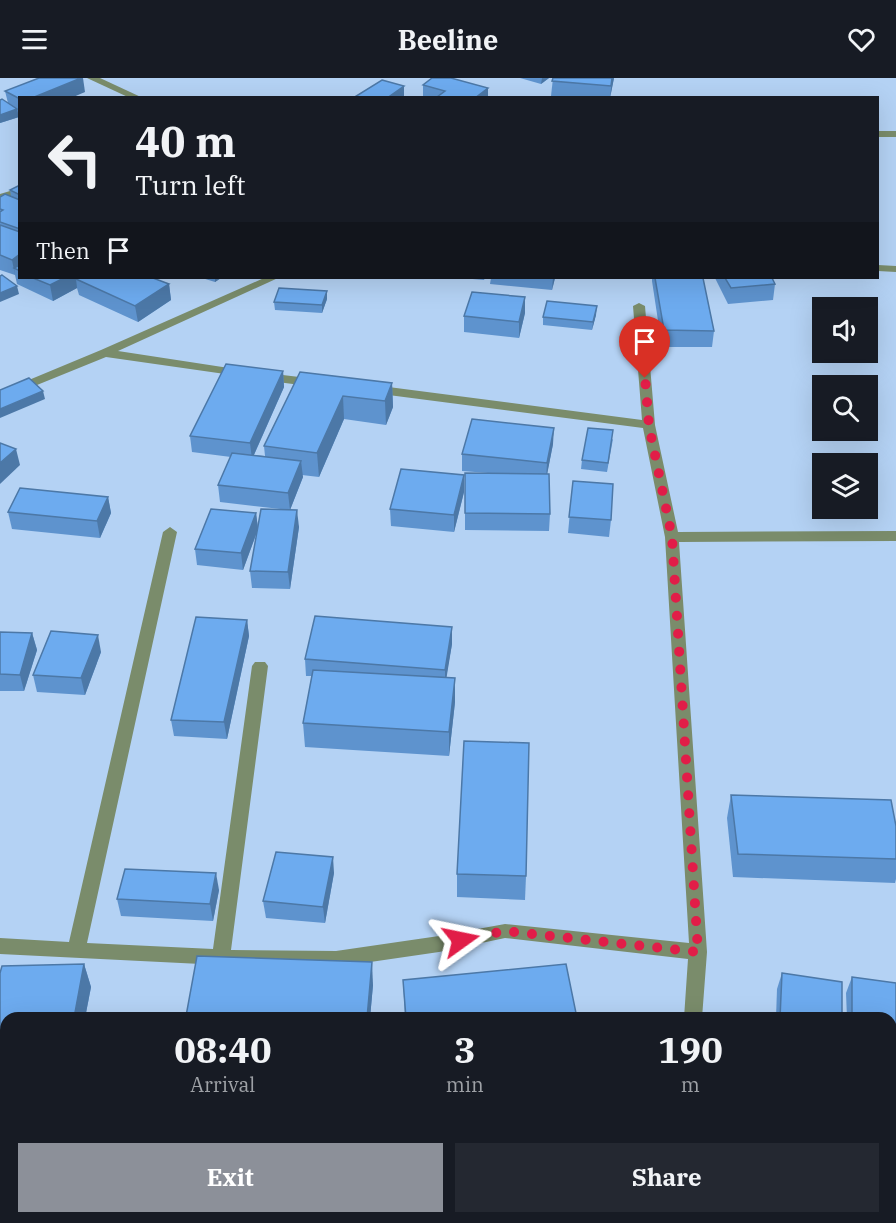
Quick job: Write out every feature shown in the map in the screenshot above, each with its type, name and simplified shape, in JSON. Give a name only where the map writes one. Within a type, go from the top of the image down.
[{"type":"street","points":[[92,78],[135,96]]},
{"type":"street","points":[[879,134],[896,134]]},
{"type":"street","points":[[0,198],[18,192]]},
{"type":"street","points":[[879,268],[896,269]]},
{"type":"street","points":[[0,396],[105,354],[270,279]]},
{"type":"street","points":[[639,306],[649,426],[672,537],[698,952],[693,1012]]},
{"type":"street","points":[[105,354],[332,385]]},
{"type":"street","points":[[355,387],[649,426]]},
{"type":"street","points":[[77,948],[170,532]]},
{"type":"street","points":[[672,537],[896,536]]},
{"type":"street","points":[[221,957],[260,666]]},
{"type":"street","points":[[0,946],[77,948],[221,957],[336,959],[439,944],[505,931],[698,952]]},
{"type":"building","points":[[39,78],[81,78],[37,96],[18,96],[18,98],[5,91]]},
{"type":"building","points":[[432,78],[451,78],[488,88],[478,96],[438,96],[445,91],[423,85]]},
{"type":"building","points":[[553,78],[612,78],[611,86],[552,81]]},
{"type":"building","points":[[382,80],[404,86],[390,96],[356,96]]},
{"type":"building","points":[[2,99],[17,109],[0,115],[0,100]]},
{"type":"building","points":[[18,186],[18,194],[10,190]]},
{"type":"building","points":[[5,194],[18,199],[18,228],[0,222],[0,212],[3,210],[0,209],[0,197]]},
{"type":"building","points":[[0,225],[18,231],[18,256],[12,260],[0,255]]},
{"type":"building","points":[[2,275],[17,286],[0,293],[0,276]]},
{"type":"building","points":[[35,279],[62,279],[50,285]]},
{"type":"building","points":[[76,279],[156,279],[169,284],[135,306]]},
{"type":"building","points":[[655,279],[703,279],[714,331],[664,330]]},
{"type":"building","points":[[726,279],[772,279],[775,284],[731,288]]},
{"type":"building","points":[[279,288],[327,291],[322,305],[274,302]]},
{"type":"building","points":[[472,292],[525,297],[519,322],[464,316]]},
{"type":"building","points":[[547,301],[597,306],[593,322],[543,317]]},
{"type":"building","points":[[226,364],[283,371],[250,443],[190,436]]},
{"type":"building","points":[[300,372],[392,383],[385,401],[343,396],[317,453],[264,446]]},
{"type":"building","points":[[29,378],[43,391],[0,409],[0,390]]},
{"type":"building","points":[[472,419],[554,428],[547,463],[462,454]]},
{"type":"building","points":[[588,428],[613,430],[608,463],[582,460]]},
{"type":"building","points":[[0,443],[16,449],[0,463]]},
{"type":"building","points":[[232,453],[301,461],[288,493],[218,485]]},
{"type":"building","points":[[401,469],[464,475],[454,515],[390,509]]},
{"type":"building","points":[[465,473],[549,474],[550,514],[465,513]]},
{"type":"building","points":[[573,481],[613,484],[611,520],[569,517]]},
{"type":"building","points":[[20,488],[108,497],[97,521],[8,512]]},
{"type":"building","points":[[211,509],[256,513],[241,553],[195,549]]},
{"type":"building","points":[[261,509],[297,510],[288,572],[250,571]]},
{"type":"building","points":[[315,616],[452,627],[445,670],[305,659]]},
{"type":"building","points":[[196,617],[247,620],[224,722],[171,720]]},
{"type":"building","points":[[51,631],[98,635],[81,678],[33,675]]},
{"type":"building","points":[[0,632],[32,633],[20,675],[0,674]]},
{"type":"building","points":[[313,670],[455,678],[449,732],[303,723]]},
{"type":"building","points":[[464,741],[529,743],[526,876],[457,874]]},
{"type":"building","points":[[731,795],[891,800],[896,826],[896,859],[738,854]]},
{"type":"building","points":[[276,852],[333,857],[323,907],[263,901]]},
{"type":"building","points":[[125,869],[216,873],[210,904],[117,899]]},
{"type":"building","points":[[197,956],[372,962],[368,1012],[187,1012]]},
{"type":"building","points":[[84,964],[75,1012],[0,1012],[2,966]]},
{"type":"building","points":[[566,964],[576,1012],[406,1012],[403,980]]},
{"type":"building","points":[[782,973],[842,982],[842,1012],[780,1012]]},
{"type":"building","points":[[852,977],[896,983],[896,1012],[852,1012]]},
{"type":"route","points":[[461,940],[505,931],[698,952],[672,537],[649,426],[645,378]]}]
